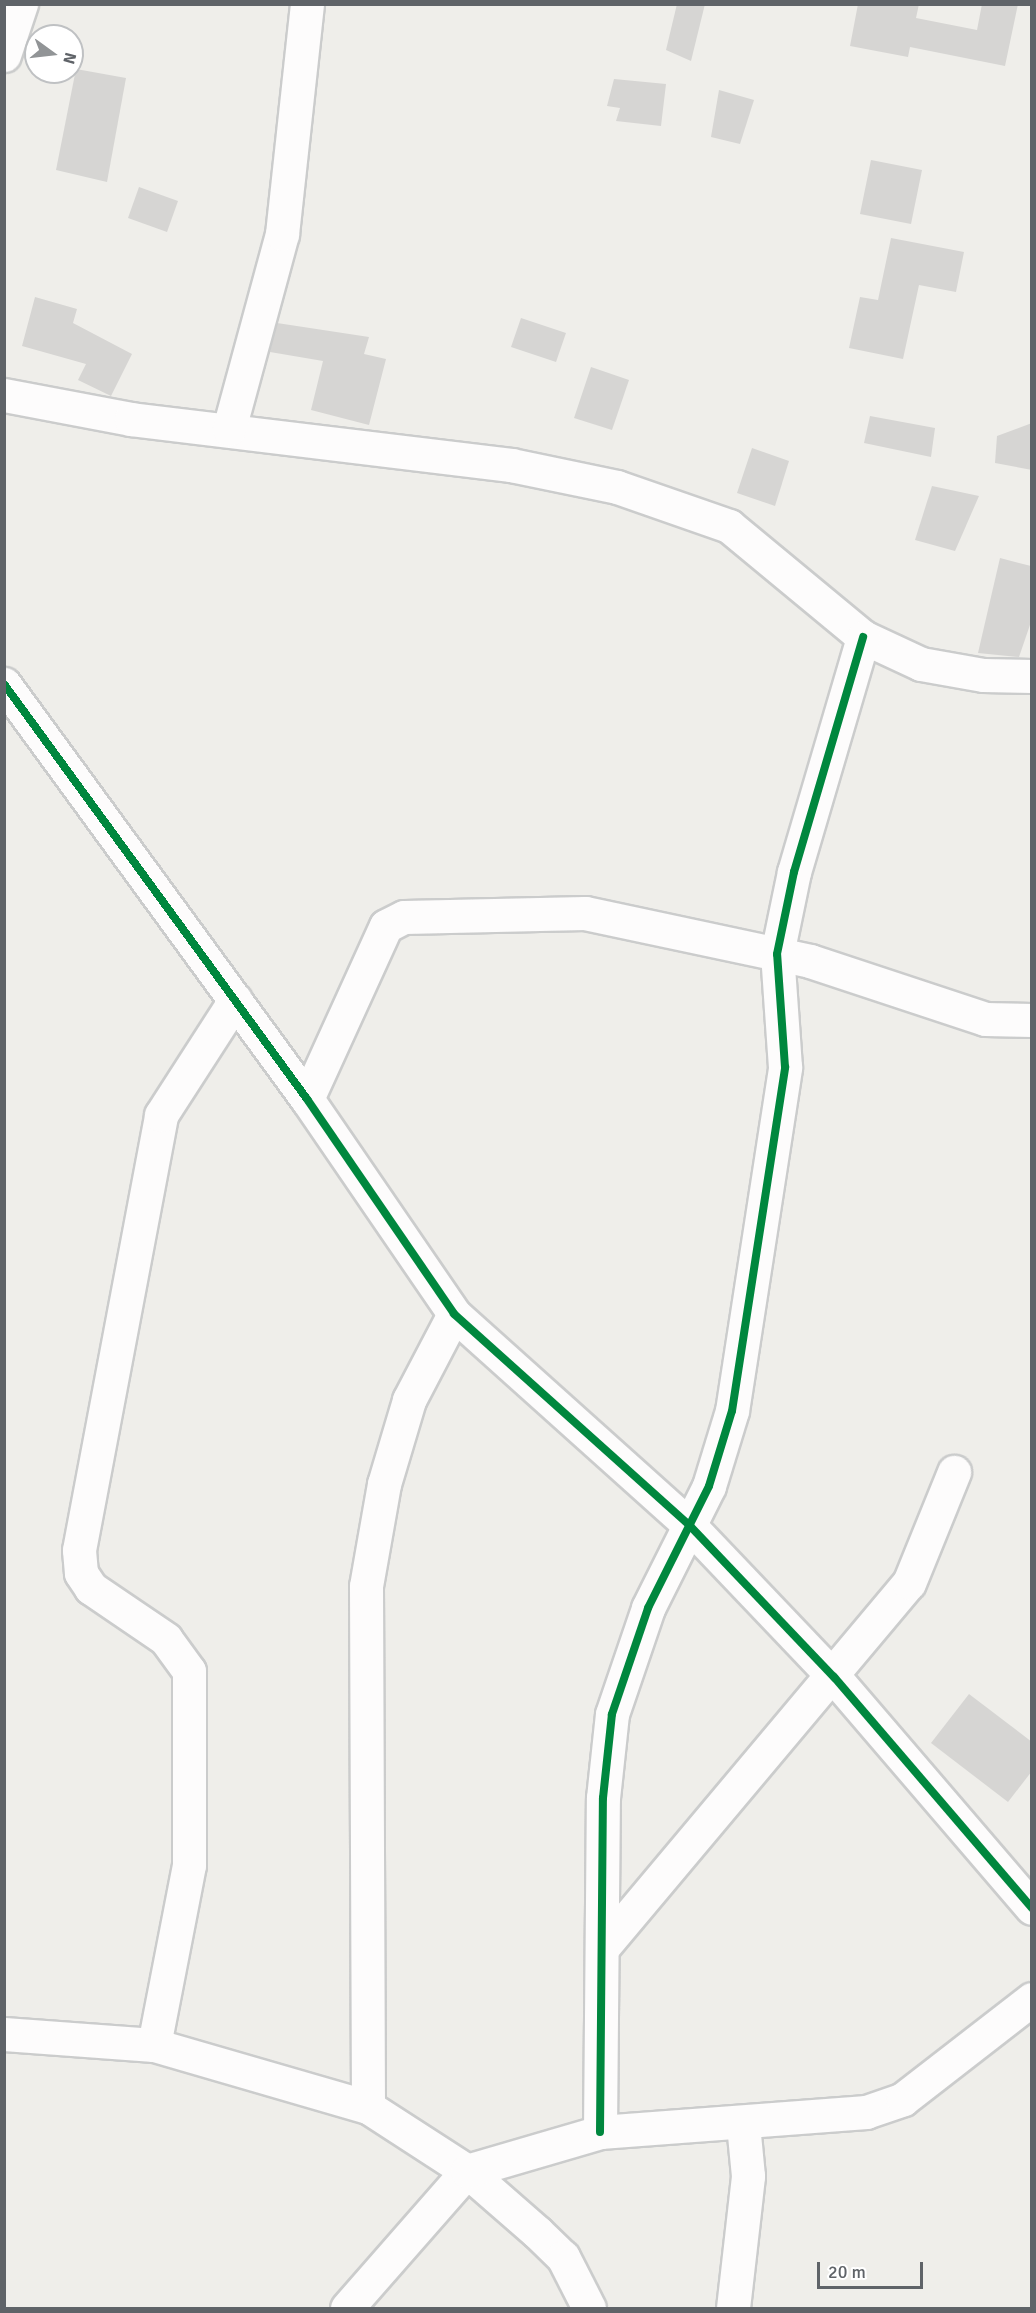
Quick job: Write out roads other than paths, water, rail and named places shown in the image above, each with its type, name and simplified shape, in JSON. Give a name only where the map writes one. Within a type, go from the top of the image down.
[{"type":"street","points":[[4,55],[21,4]]},
{"type":"street","points":[[230,429],[282,234],[307,4]]},
{"type":"street","points":[[4,395],[131,419],[230,429],[511,465],[617,487],[729,526],[863,637],[921,664],[983,675],[1032,676]]},
{"type":"street","points":[[600,2132],[604,1946],[603,1798],[612,1714],[648,1608],[709,1486],[732,1411],[785,1067],[777,954],[794,872],[863,637]]},
{"type":"street","points":[[4,684],[307,1099],[454,1314],[690,1526],[834,1677],[1032,1908]]},
{"type":"street","points":[[307,1099],[386,926],[404,917],[585,913],[777,954],[985,1019],[1032,1020]]},
{"type":"street","points":[[154,2045],[189,1865],[189,1671],[166,1639],[91,1588],[81,1573],[79,1551],[161,1115],[235,1000]]},
{"type":"street","points":[[368,2107],[366,1586],[384,1484],[409,1400],[454,1314]]},
{"type":"street","points":[[604,1946],[834,1677],[909,1583],[954,1472]]},
{"type":"street","points":[[347,2308],[467,2171],[600,2132],[743,2124],[866,2112],[903,2099],[1032,1999]]},
{"type":"street","points":[[4,2034],[154,2045],[368,2107],[467,2171],[563,2257],[589,2308]]},
{"type":"street","points":[[733,2308],[748,2176],[743,2124]]}]
